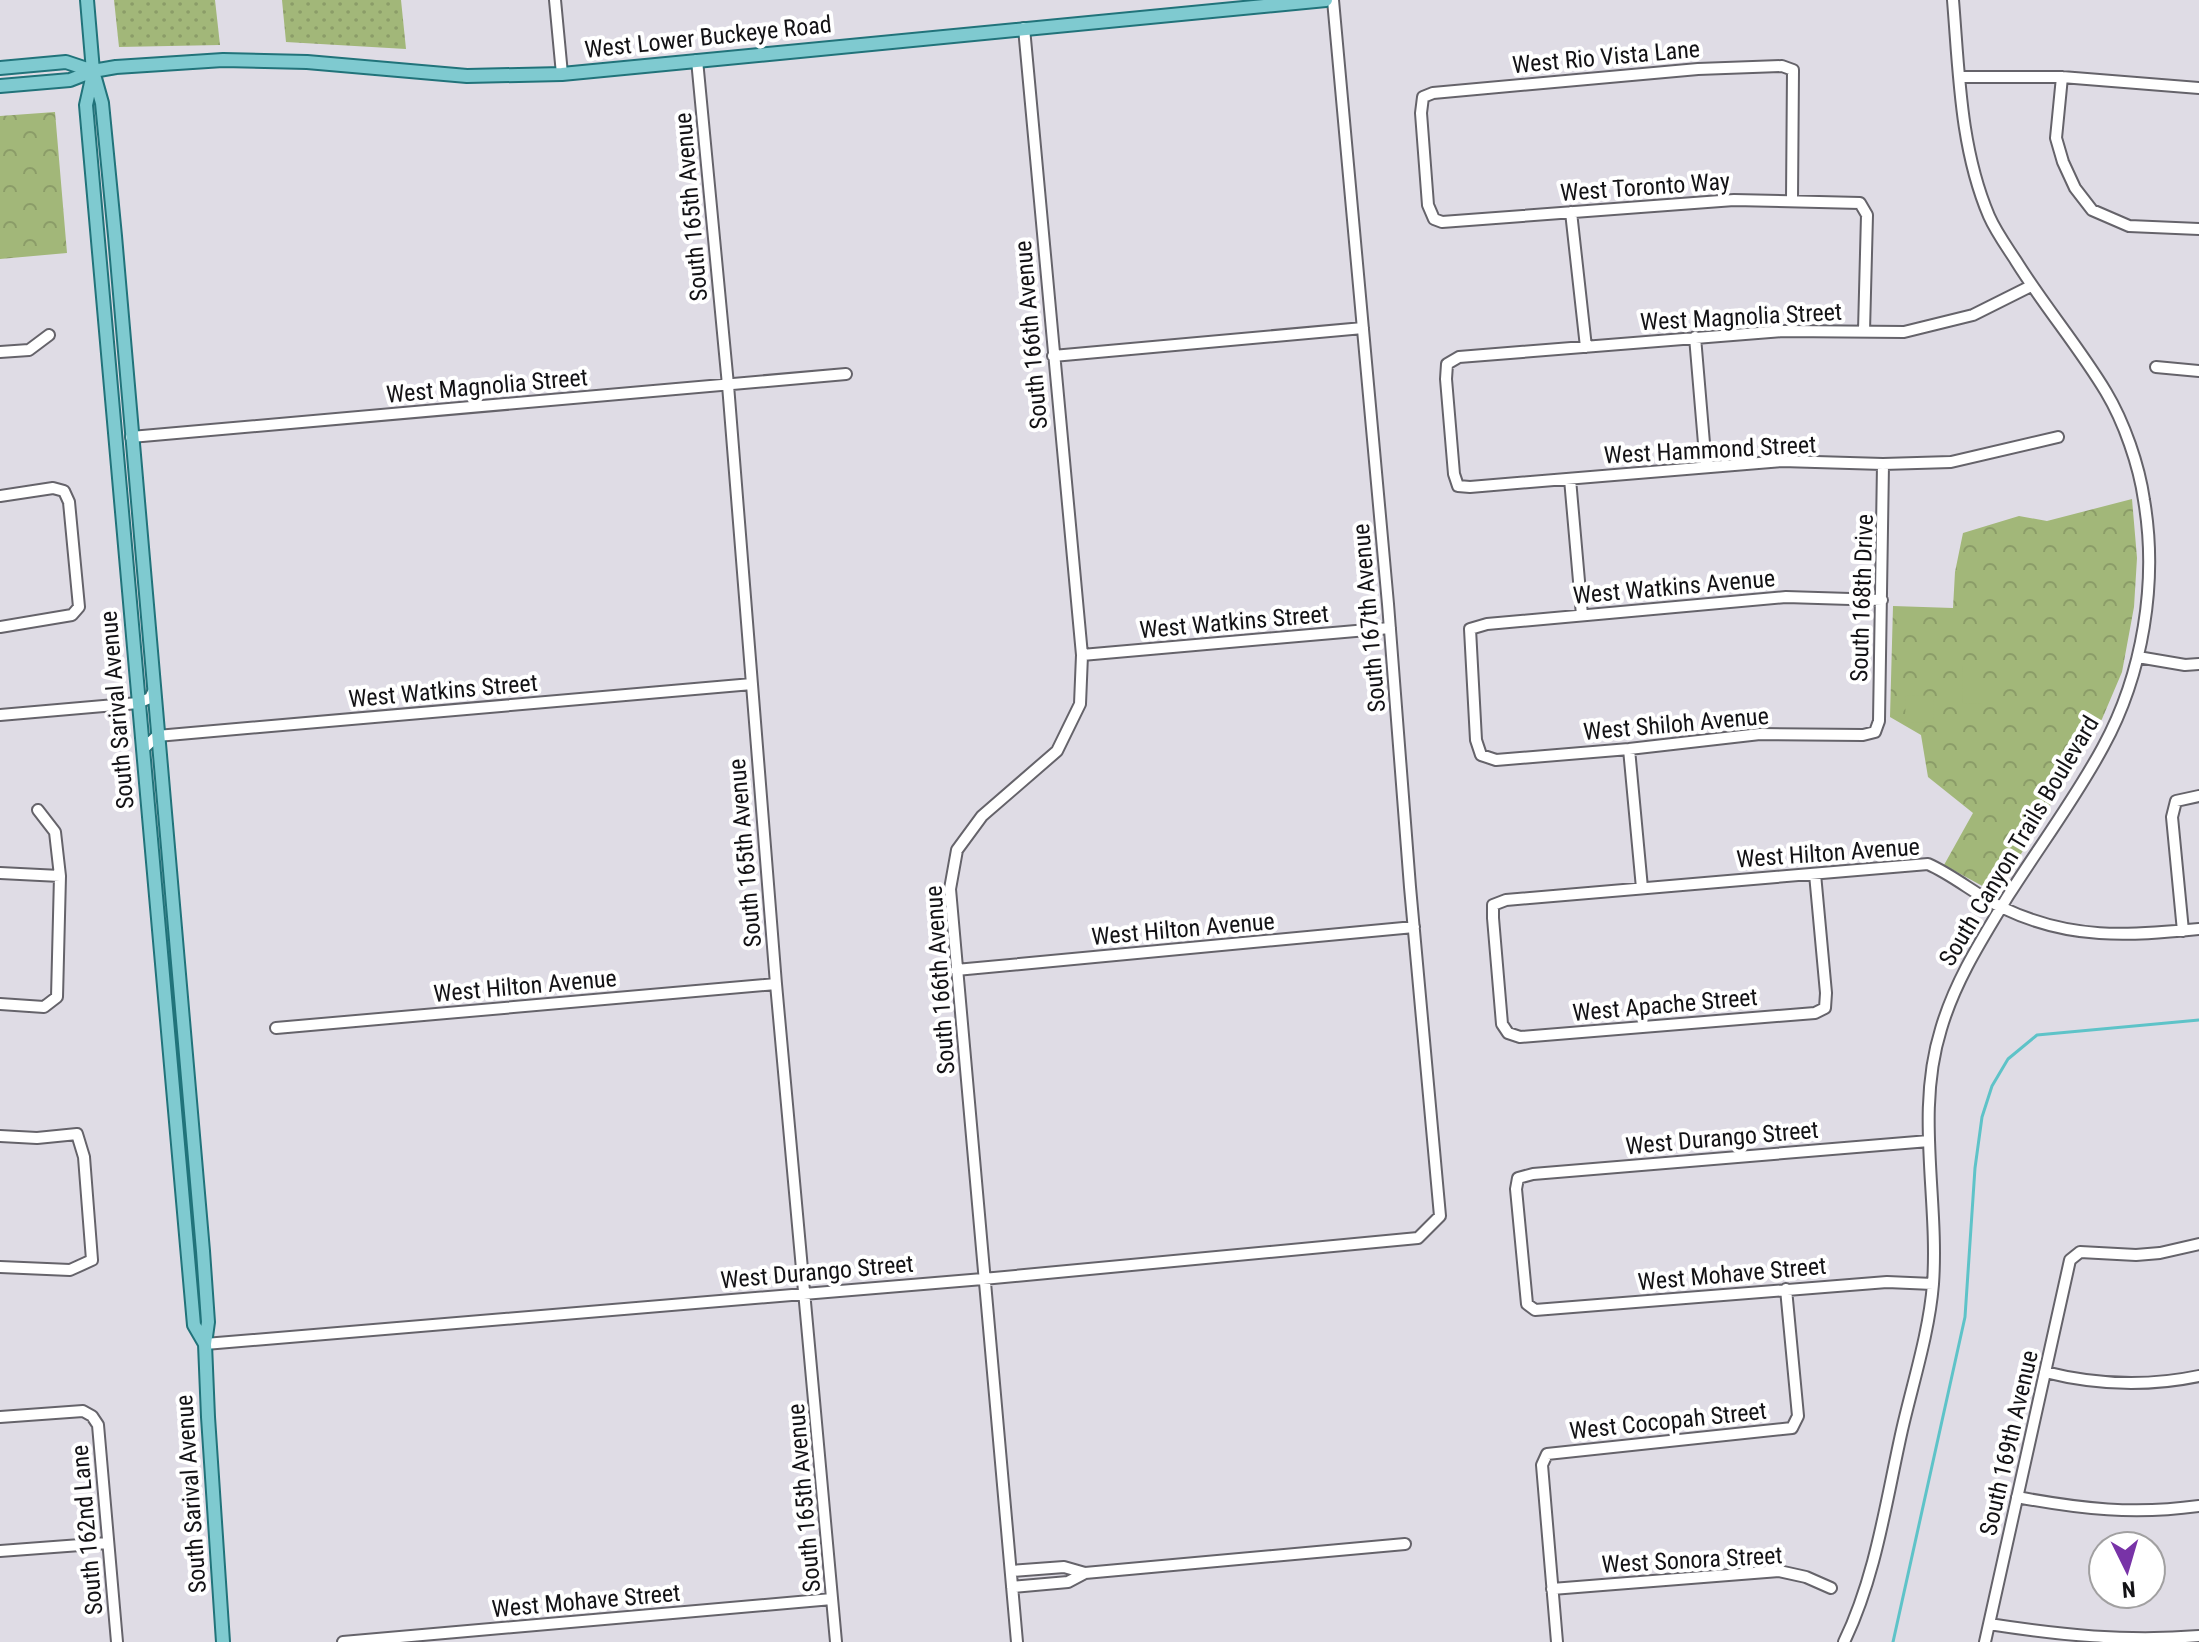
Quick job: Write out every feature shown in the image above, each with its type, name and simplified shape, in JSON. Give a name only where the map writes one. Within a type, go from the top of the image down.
[{"type":"main road","name":"South Sarival Avenue","points":[[87,0],[93,71],[102,103],[201,1235],[223,1642]]},
{"type":"main road","name":"West Lower Buckeye Road","points":[[93,71],[152,64],[248,60],[353,65],[467,76],[562,74],[1326,0]]},
{"type":"main road","points":[[0,68],[66,62],[93,71]]},
{"type":"main road","name":"South Sarival Avenue","points":[[93,71],[86,105],[138,703],[194,1325],[205,1344]]},
{"type":"main road","points":[[0,86],[70,80],[93,71]]},
{"type":"main road","points":[[116,438],[131,437]]},
{"type":"street","points":[[555,0],[562,74]]},
{"type":"street","name":"South 167th Avenue","points":[[1333,0],[1440,1216],[1430,1229]]},
{"type":"street","name":"South Canyon Trails Boulevard","points":[[1844,1642],[1859,1611],[1930,1309],[1933,1284],[1930,1088],[1940,1032],[1957,982],[2104,746],[2138,657],[2149,593],[2148,533],[2137,464],[2107,394],[2031,286],[1991,220],[1974,176],[1964,128],[1953,0]]},
{"type":"street","name":"South 166th Avenue","points":[[1017,1642],[950,889],[957,850],[982,816],[1057,751],[1080,704],[1082,655],[1024,28]]},
{"type":"street","name":"South 165th Avenue","points":[[697,60],[728,385],[776,984],[836,1642]]},
{"type":"street","name":"West Rio Vista Lane","points":[[1434,219],[1428,205],[1421,113],[1423,97],[1433,93],[1698,69],[1782,66],[1793,70],[1792,199]]},
{"type":"street","points":[[1959,77],[2062,77],[2199,88]]},
{"type":"street","points":[[2062,77],[2056,138],[2075,188],[2092,210],[2129,226],[2199,229]]},
{"type":"street","name":"West Toronto Way","points":[[1434,219],[1442,222],[1734,200],[1860,203],[1867,215],[1864,331]]},
{"type":"street","points":[[1571,212],[1586,347]]},
{"type":"street","name":"West Magnolia Street","points":[[1458,486],[1454,474],[1447,364],[1459,357],[1783,331],[1904,332],[1973,315],[2031,286]]},
{"type":"street","points":[[1053,356],[1363,328]]},
{"type":"street","points":[[0,352],[29,350],[49,335]]},
{"type":"street","points":[[1695,337],[1706,467]]},
{"type":"street","points":[[2156,367],[2199,371]]},
{"type":"street","name":"West Magnolia Street","points":[[131,437],[846,374]]},
{"type":"street","name":"West Hammond Street","points":[[1458,486],[1782,461],[1883,464],[1951,462],[2058,437]]},
{"type":"street","name":"South 168th Drive","points":[[1875,732],[1879,721],[1883,464]]},
{"type":"street","points":[[1570,479],[1582,615]]},
{"type":"street","points":[[0,496],[53,488],[64,491],[69,502],[79,607],[72,615],[0,627]]},
{"type":"street","name":"West Watkins Avenue","points":[[1481,755],[1476,740],[1470,629],[1487,624],[1786,597],[1882,600]]},
{"type":"street","name":"West Watkins Street","points":[[1082,655],[1390,628]]},
{"type":"street","points":[[2138,657],[2185,665],[2199,664]]},
{"type":"street","name":"West Watkins Street","points":[[157,736],[752,684]]},
{"type":"street","points":[[0,715],[138,703],[150,698],[153,692]]},
{"type":"street","name":"West Shiloh Avenue","points":[[1481,755],[1496,760],[1760,734],[1863,735],[1875,732]]},
{"type":"street","points":[[143,749],[157,736]]},
{"type":"street","points":[[1629,749],[1642,888]]},
{"type":"street","points":[[2183,931],[2172,817],[2176,801],[2199,796]]},
{"type":"street","points":[[0,1004],[44,1007],[57,997],[60,876],[55,832],[38,810]]},
{"type":"street","name":"West Hilton Avenue","points":[[1508,1033],[1502,1024],[1493,905],[1506,900],[1928,864],[2001,907],[2064,930],[2098,935],[2199,929]]},
{"type":"street","points":[[0,873],[60,876]]},
{"type":"street","name":"West Apache Street","points":[[1508,1033],[1520,1037],[1536,1036],[1815,1013],[1825,1008],[1815,874]]},
{"type":"street","name":"West Hilton Avenue","points":[[956,970],[1414,927]]},
{"type":"street","name":"West Hilton Avenue","points":[[276,1028],[776,984]]},
{"type":"street","points":[[0,1136],[37,1138],[77,1134],[84,1157],[92,1260],[70,1270],[0,1267]]},
{"type":"street","name":"West Durango Street","points":[[1535,1310],[1527,1304],[1516,1189],[1518,1178],[1533,1174],[1929,1141]]},
{"type":"street","name":"West Durango Street","points":[[205,1344],[983,1279],[1418,1238],[1430,1229]]},
{"type":"street","name":"South 169th Avenue","points":[[1985,1642],[2069,1265],[2074,1255],[2086,1251],[2136,1255],[2160,1253],[2199,1244]]},
{"type":"street","name":"West Mohave Street","points":[[1535,1310],[1887,1282],[1933,1284]]},
{"type":"street","name":"West Cocopah Street","points":[[1552,1589],[1542,1465],[1547,1454],[1792,1428],[1798,1416],[1786,1289]]},
{"type":"street","points":[[2045,1372],[2080,1380],[2117,1383],[2199,1376]]},
{"type":"street","name":"South 162nd Lane","points":[[0,1417],[83,1411],[92,1416],[98,1425],[117,1642]]},
{"type":"street","points":[[2017,1497],[2101,1511],[2199,1506]]},
{"type":"street","points":[[0,1551],[107,1543]]},
{"type":"street","points":[[1011,1571],[1064,1567],[1085,1573],[1405,1544]]},
{"type":"street","points":[[1048,1568],[1049,1584]]},
{"type":"street","name":"West Sonora Street","points":[[1552,1589],[1779,1571],[1806,1577],[1831,1588]]},
{"type":"street","points":[[1012,1587],[1068,1582],[1085,1573]]},
{"type":"street","points":[[1552,1589],[1557,1642]]},
{"type":"street","name":"West Mohave Street","points":[[343,1642],[832,1599]]},
{"type":"street","points":[[1989,1624],[2103,1640],[2166,1640],[2199,1636]]},
{"type":"green space","points":[[114,0],[215,0],[220,45],[119,47]]},
{"type":"green space","points":[[282,0],[401,0],[406,49],[286,42]]},
{"type":"green space","points":[[55,112],[67,253],[0,259],[0,116]]},
{"type":"green space","points":[[2132,499],[2137,558],[2134,607],[2122,672],[2102,719],[1997,894],[1944,865],[1973,813],[1928,777],[1921,735],[1890,717],[1893,606],[1953,608],[1955,572],[1963,533],[2019,516],[2047,521]]},
{"type":"green space","points":[[1963,666],[1983,666],[1983,704],[1962,703]]},
{"type":"green space","points":[[1906,695],[1934,696],[1933,723],[1905,722]]},
{"type":"waterway","points":[[1893,1642],[1965,1317],[1975,1168],[1982,1117],[1992,1086],[2008,1059],[2037,1035],[2199,1020]]}]
